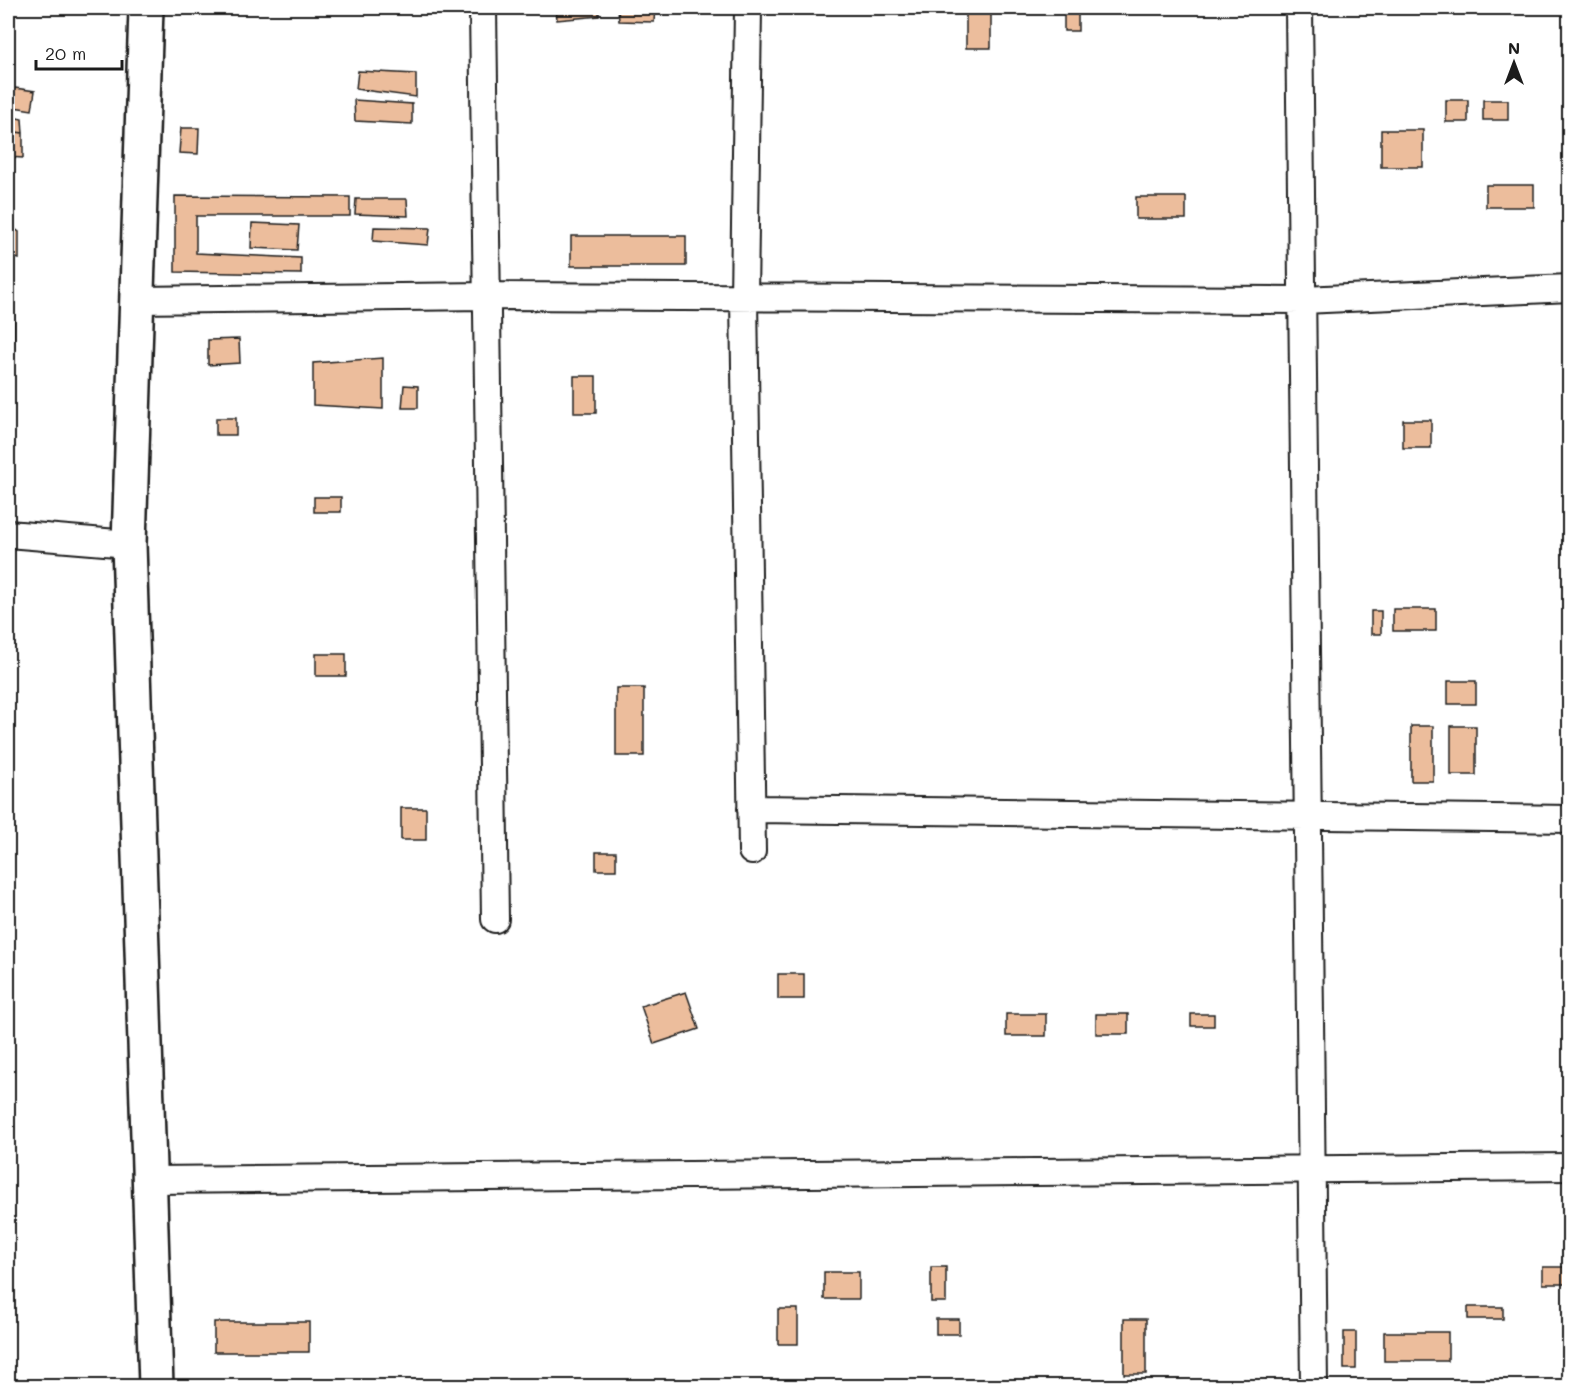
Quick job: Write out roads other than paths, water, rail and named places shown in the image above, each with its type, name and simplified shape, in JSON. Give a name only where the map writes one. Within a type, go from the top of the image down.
[{"type":"main road","points":[[146,8],[129,544],[156,1386]]},
{"type":"street","points":[[483,8],[495,919]]},
{"type":"street","points":[[748,8],[744,298],[752,851]]},
{"type":"street","points":[[1299,8],[1314,1386]]},
{"type":"street","points":[[136,300],[487,296],[1303,300],[1569,288]]},
{"type":"street","points":[[8,534],[129,544]]},
{"type":"street","points":[[751,809],[1569,819]]},
{"type":"street","points":[[150,1180],[1569,1167]]}]
